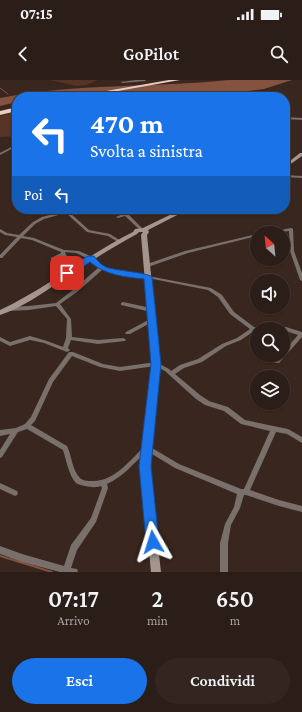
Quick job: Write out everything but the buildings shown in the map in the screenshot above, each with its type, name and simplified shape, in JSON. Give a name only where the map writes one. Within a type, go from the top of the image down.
[{"type":"highway","points":[[105,92],[178,80]]},
{"type":"highway","points":[[113,92],[185,80]]},
{"type":"highway","points":[[0,113],[12,110]]},
{"type":"street","points":[[122,82],[145,80]]},
{"type":"street","points":[[290,118],[302,119]]},
{"type":"street","points":[[0,154],[12,148]]},
{"type":"street","points":[[290,163],[302,154]]},
{"type":"street","points":[[290,176],[302,177]]},
{"type":"street","points":[[0,257],[18,237],[34,223],[61,214]]},
{"type":"street","points":[[69,214],[88,231],[109,235],[119,241]]},
{"type":"street","points":[[118,217],[126,214],[141,232],[148,277],[156,364],[145,466],[156,572]]},
{"type":"street","points":[[3,311],[119,241],[141,232],[175,214]]},
{"type":"street","points":[[290,229],[292,251],[302,280]]},
{"type":"street","points":[[0,230],[6,234],[33,239],[63,253],[66,258],[64,260]]},
{"type":"street","points":[[146,266],[187,252],[250,238]]},
{"type":"street","points":[[53,259],[63,253],[77,252],[91,258],[101,268],[122,274],[148,277],[205,288],[220,296],[232,313],[250,327]]},
{"type":"street","points":[[3,311],[56,304],[101,268]]},
{"type":"street","points":[[56,304],[69,319],[70,338],[66,349]]},
{"type":"street","points":[[122,304],[151,310]]},
{"type":"street","points":[[128,332],[152,320]]},
{"type":"street","points":[[290,330],[302,334],[290,347]]},
{"type":"street","points":[[171,374],[182,366],[200,361],[224,344],[239,339],[250,331]]},
{"type":"street","points":[[0,339],[10,344],[30,338],[66,349],[71,353],[102,366],[120,369],[156,364],[171,374],[198,397],[207,403],[226,410],[243,422],[288,432],[302,440]]},
{"type":"street","points":[[70,338],[98,342],[123,340]]},
{"type":"street","points":[[0,433],[27,426],[33,419],[52,381],[71,353]]},
{"type":"street","points":[[27,426],[65,448],[77,480],[81,483],[96,485],[104,484],[111,480],[146,448]]},
{"type":"street","points":[[224,572],[224,543],[228,524],[274,429]]},
{"type":"street","points":[[0,455],[16,430]]},
{"type":"street","points":[[146,448],[178,466],[243,492],[302,509]]},
{"type":"street","points":[[0,550],[22,558],[69,571],[74,548],[94,520],[105,488],[104,484]]},
{"type":"street","points":[[0,486],[15,493]]},
{"type":"shaded area","points":[[50,80],[98,80],[86,85],[76,86]]},
{"type":"shaded area","points":[[229,80],[292,80],[264,89],[240,92],[38,92],[86,88]]},
{"type":"shaded area","points":[[12,96],[12,103],[0,106],[0,98]]},
{"type":"shaded area","points":[[12,112],[12,136],[0,137],[0,116]]},
{"type":"waterway","points":[[0,88],[8,94]]},
{"type":"waterway","points":[[0,556],[52,572]]},
{"type":"route","points":[[67,273],[91,258],[101,268],[122,274],[148,277],[156,377],[146,448],[145,466],[153,542]]}]
